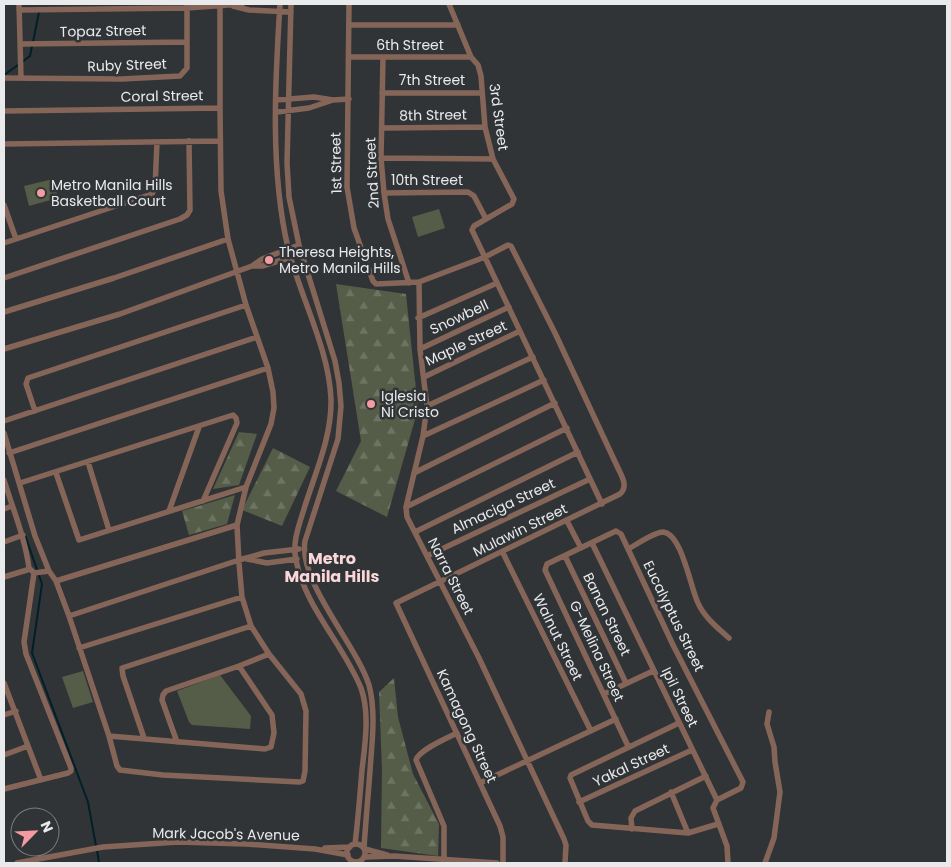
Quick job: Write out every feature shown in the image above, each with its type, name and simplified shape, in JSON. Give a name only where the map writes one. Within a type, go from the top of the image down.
[{"type":"street","points":[[231,6],[242,4]]},
{"type":"street","points":[[280,4],[277,100],[279,198],[288,248],[323,357],[331,397],[326,441],[297,532],[295,549],[296,560],[303,583],[358,681],[364,700],[366,739],[353,846],[349,860]]},
{"type":"street","points":[[291,4],[286,163],[289,197],[299,245],[335,361],[340,383],[341,406],[338,439],[303,548],[304,559],[322,599],[366,677],[371,696],[373,730],[364,848],[361,861],[394,856]]},
{"type":"street","name":"1st Street","points":[[349,4],[350,57],[347,188],[359,245],[374,282],[409,283]]},
{"type":"street","name":"3rd Street","points":[[449,4],[471,57],[478,66],[481,76],[485,127],[493,159],[514,201],[486,219]]},
{"type":"street","points":[[21,78],[19,7],[220,5],[249,10],[291,12]]},
{"type":"street","name":"Coral Street","points":[[4,111],[220,108],[220,5]]},
{"type":"street","name":"Ruby Street","points":[[4,78],[122,79],[180,76],[187,68],[187,6]]},
{"type":"street","points":[[349,25],[458,25]]},
{"type":"street","name":"Topaz Street","points":[[20,44],[187,42]]},
{"type":"street","name":"6th Street","points":[[350,57],[471,57]]},
{"type":"street","name":"2nd Street","points":[[383,58],[381,158],[384,193],[388,219],[409,283]]},
{"type":"street","name":"7th Street","points":[[382,93],[482,93]]},
{"type":"street","points":[[277,100],[314,97],[349,100]]},
{"type":"street","points":[[277,112],[316,106],[333,100]]},
{"type":"street","points":[[4,434],[35,536],[56,581],[69,616],[109,736],[116,766],[120,770],[163,775],[300,782],[304,778],[306,711],[300,694],[269,654],[251,626],[242,597],[237,525],[246,487],[273,416],[273,392],[268,368],[246,306],[228,239],[221,191],[220,108]]},
{"type":"street","name":"8th Street","points":[[382,128],[485,127]]},
{"type":"street","points":[[4,278],[184,218],[190,210],[189,141]]},
{"type":"street","points":[[4,144],[220,141]]},
{"type":"street","points":[[4,243],[152,194],[156,188],[157,142]]},
{"type":"street","points":[[381,158],[493,159]]},
{"type":"street","name":"10th Street","points":[[384,193],[468,192],[474,196],[486,219]]},
{"type":"street","points":[[4,205],[16,239]]},
{"type":"street","points":[[486,219],[472,228],[602,504]]},
{"type":"street","points":[[4,312],[114,278],[228,239]]},
{"type":"street","points":[[4,350],[120,314],[252,266],[262,259],[299,245]]},
{"type":"street","name":"Mulawin Street","points":[[396,603],[602,504],[624,490],[624,482],[617,466],[511,246],[508,245],[485,257]]},
{"type":"street","points":[[252,266],[262,266],[302,254]]},
{"type":"street","points":[[409,283],[419,282],[485,257]]},
{"type":"street","points":[[406,507],[423,436],[427,406],[418,318],[419,282]]},
{"type":"street","points":[[418,318],[497,283]]},
{"type":"street","points":[[35,411],[26,384],[28,378],[246,306]]},
{"type":"street","name":"Snowbell","points":[[420,349],[508,307]]},
{"type":"street","name":"Maple Street","points":[[424,377],[520,331]]},
{"type":"street","points":[[4,421],[257,337]]},
{"type":"street","points":[[427,406],[533,357]]},
{"type":"street","points":[[9,453],[268,368]]},
{"type":"street","points":[[423,436],[544,380]]},
{"type":"street","points":[[414,473],[555,403]]},
{"type":"street","points":[[20,483],[232,415],[235,416],[238,421],[203,501]]},
{"type":"street","points":[[169,511],[199,427]]},
{"type":"street","points":[[406,507],[566,428]]},
{"type":"street","points":[[415,532],[578,452]]},
{"type":"street","points":[[88,462],[109,530]]},
{"type":"street","points":[[56,473],[79,540],[246,487]]},
{"type":"street","name":"Almaciga Street","points":[[427,556],[590,478]]},
{"type":"street","points":[[4,480],[23,536],[29,558],[29,568],[34,574],[24,642],[25,648],[71,768],[71,771],[68,773],[4,789]]},
{"type":"street","points":[[4,508],[12,506]]},
{"type":"street","name":"Narra Street","points":[[406,507],[407,517],[479,658],[564,838],[566,844],[565,863]]},
{"type":"street","points":[[567,521],[581,548]]},
{"type":"street","points":[[56,581],[237,525]]},
{"type":"street","name":"Eucalyptus Street","points":[[545,567],[592,542],[618,531],[621,534],[673,645],[743,782],[741,788],[717,800]]},
{"type":"street","points":[[628,549],[660,532],[667,533],[672,537],[687,566],[698,605],[704,614],[729,638]]},
{"type":"street","points":[[4,542],[23,536]]},
{"type":"street","name":"Ipil Street","points":[[592,542],[717,800],[712,807],[728,851],[728,863]]},
{"type":"street","points":[[69,616],[239,560],[264,553],[303,548]]},
{"type":"street","name":"Walnut Street","points":[[503,553],[591,732]]},
{"type":"street","name":"Banan Street","points":[[565,556],[626,684]]},
{"type":"street","points":[[248,559],[254,562],[267,563],[304,559]]},
{"type":"street","name":"G-Melina Street","points":[[545,567],[628,746]]},
{"type":"street","points":[[4,577],[28,570],[29,568]]},
{"type":"street","points":[[34,574],[50,571]]},
{"type":"street","points":[[79,648],[242,597]]},
{"type":"street","name":"Kamagong Street","points":[[396,603],[480,783],[503,837],[503,863]]},
{"type":"street","points":[[144,738],[122,668],[251,626]]},
{"type":"street","points":[[177,742],[162,700],[163,694],[166,691],[269,654]]},
{"type":"street","points":[[109,736],[265,749],[271,747],[274,733],[272,715],[239,666]]},
{"type":"street","points":[[604,694],[653,670]]},
{"type":"street","points":[[4,683],[41,780]]},
{"type":"street","points":[[4,715],[16,711]]},
{"type":"street","points":[[765,863],[774,838],[780,792],[774,747],[767,724],[769,712]]},
{"type":"street","points":[[480,783],[616,719]]},
{"type":"street","points":[[679,723],[628,746],[570,776],[579,802],[588,821],[592,825],[688,833],[718,824]]},
{"type":"street","points":[[444,860],[444,826],[416,760],[417,756],[424,751],[457,733]]},
{"type":"street","points":[[4,755],[28,746]]},
{"type":"street","name":"Yakal Street","points":[[579,802],[692,750]]},
{"type":"street","points":[[632,829],[630,818],[633,812],[706,776]]},
{"type":"street","points":[[671,792],[688,833]]},
{"type":"street","name":"Mark Jacob's Avenue","points":[[17,863],[103,847],[178,842],[315,849],[353,846]]},
{"type":"street","points":[[353,846],[425,861],[444,860],[497,863]]},
{"type":"street","name":"Mark Jacob's Avenue","points":[[315,849],[357,863],[361,861]]},
{"type":"green space","name":"Metro Manila Hills Basketball Court","points":[[53,179],[58,198],[29,206],[24,186]]},
{"type":"green space","points":[[439,209],[445,228],[418,237],[412,217]]},
{"type":"green space","points":[[336,284],[406,294],[418,409],[387,517],[336,491],[361,441]]},
{"type":"green space","points":[[239,432],[257,434],[239,485],[213,489]]},
{"type":"green space","points":[[273,448],[310,467],[282,526],[242,510]]},
{"type":"green space","points":[[235,495],[227,524],[189,535],[182,511]]},
{"type":"green space","points":[[83,671],[93,702],[73,708],[62,677]]},
{"type":"green space","points":[[220,675],[251,716],[250,729],[192,725],[189,722],[177,691]]},
{"type":"green space","points":[[394,678],[398,717],[413,774],[439,824],[438,856],[381,848],[382,769],[379,692]]},
{"type":"waterway","points":[[33,42],[39,12]]},
{"type":"waterway","points":[[22,62],[30,56],[32,46]]},
{"type":"waterway","points":[[4,75],[18,65]]},
{"type":"waterway","points":[[25,535],[42,584],[32,653],[88,802],[96,846]]},
{"type":"waterway","points":[[97,850],[99,863]]},
{"type":"place","name":"Metro Manila Hills Basketball Court","points":[[41,193]]},
{"type":"place","name":"Theresa Heights, Metro Manila Hills","points":[[269,260]]},
{"type":"place","name":"Iglesia Ni Cristo","points":[[371,404]]},
{"type":"district","name":"Metro Manila Hills","points":[[332,567]]}]
